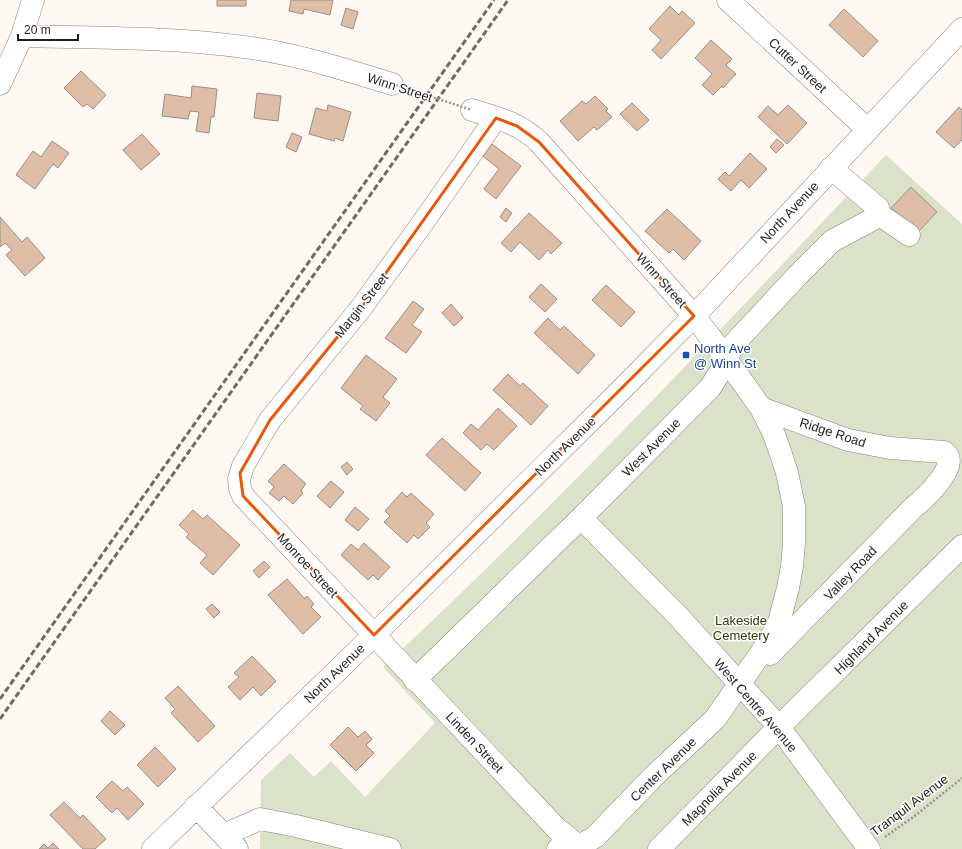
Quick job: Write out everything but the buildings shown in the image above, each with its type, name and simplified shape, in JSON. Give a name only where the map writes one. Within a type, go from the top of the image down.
[{"type":"street","points":[[0,84],[22,36],[34,0]]},
{"type":"street","name":"Cutter Street","points":[[728,0],[868,130]]},
{"type":"street","name":"North Avenue","points":[[153,849],[374,635],[694,316],[962,29]]},
{"type":"street","name":"Winn Street","points":[[22,36],[179,40],[246,47],[297,57],[392,84]]},
{"type":"street","name":"Winn Street","points":[[472,110],[522,128],[539,142],[694,316],[762,408],[773,432],[787,473],[794,506],[794,543],[792,566],[779,622],[768,644],[754,661],[739,685]]},
{"type":"street","name":"Margin Street","points":[[243,496],[240,489],[240,479],[243,466],[270,420],[361,308],[429,215],[496,118]]},
{"type":"street","points":[[831,168],[878,208],[880,215],[909,235]]},
{"type":"street","name":"West Avenue","points":[[415,680],[582,518],[710,388],[727,361],[731,347],[832,241],[878,218],[880,215]]},
{"type":"street","name":"Ridge Road","points":[[762,408],[848,440],[890,448],[944,452],[951,458]]},
{"type":"street","name":"Valley Road","points":[[739,685],[914,507],[938,487],[952,466],[951,458]]},
{"type":"street","name":"Monroe Street","points":[[243,496],[374,635]]},
{"type":"street","name":"West Centre Avenue","points":[[582,518],[676,615],[779,728],[869,849]]},
{"type":"street","name":"Highland Avenue","points":[[779,728],[962,546]]},
{"type":"street","name":"Linden Street","points":[[374,635],[557,829],[578,847]]},
{"type":"street","name":"Center Avenue","points":[[558,849],[578,847],[595,837],[655,775],[715,719],[739,685]]},
{"type":"street","name":"Magnolia Avenue","points":[[659,849],[779,728]]},
{"type":"street","points":[[196,806],[231,842],[260,819],[296,826],[390,849]]},
{"type":"path","name":"Winn Street","points":[[392,84],[472,110]]},
{"type":"path","name":"Tranquil Avenue","points":[[869,849],[916,815],[962,778]]},
{"type":"highlighted area","points":[[496,118],[517,126],[539,142],[694,316],[374,635],[243,496],[240,473],[270,420],[361,308]]},
{"type":"green space","name":"Lakeside Cemetery","points":[[886,155],[962,224],[962,849],[260,849],[261,780],[290,753],[314,777],[331,761],[365,797],[435,723],[383,667],[448,606],[576,479]]},
{"type":"railway","points":[[0,699],[494,0]]},
{"type":"railway","points":[[0,719],[508,0]]},
{"type":"place","name":"North Ave @ Winn St","points":[[686,355]]}]
